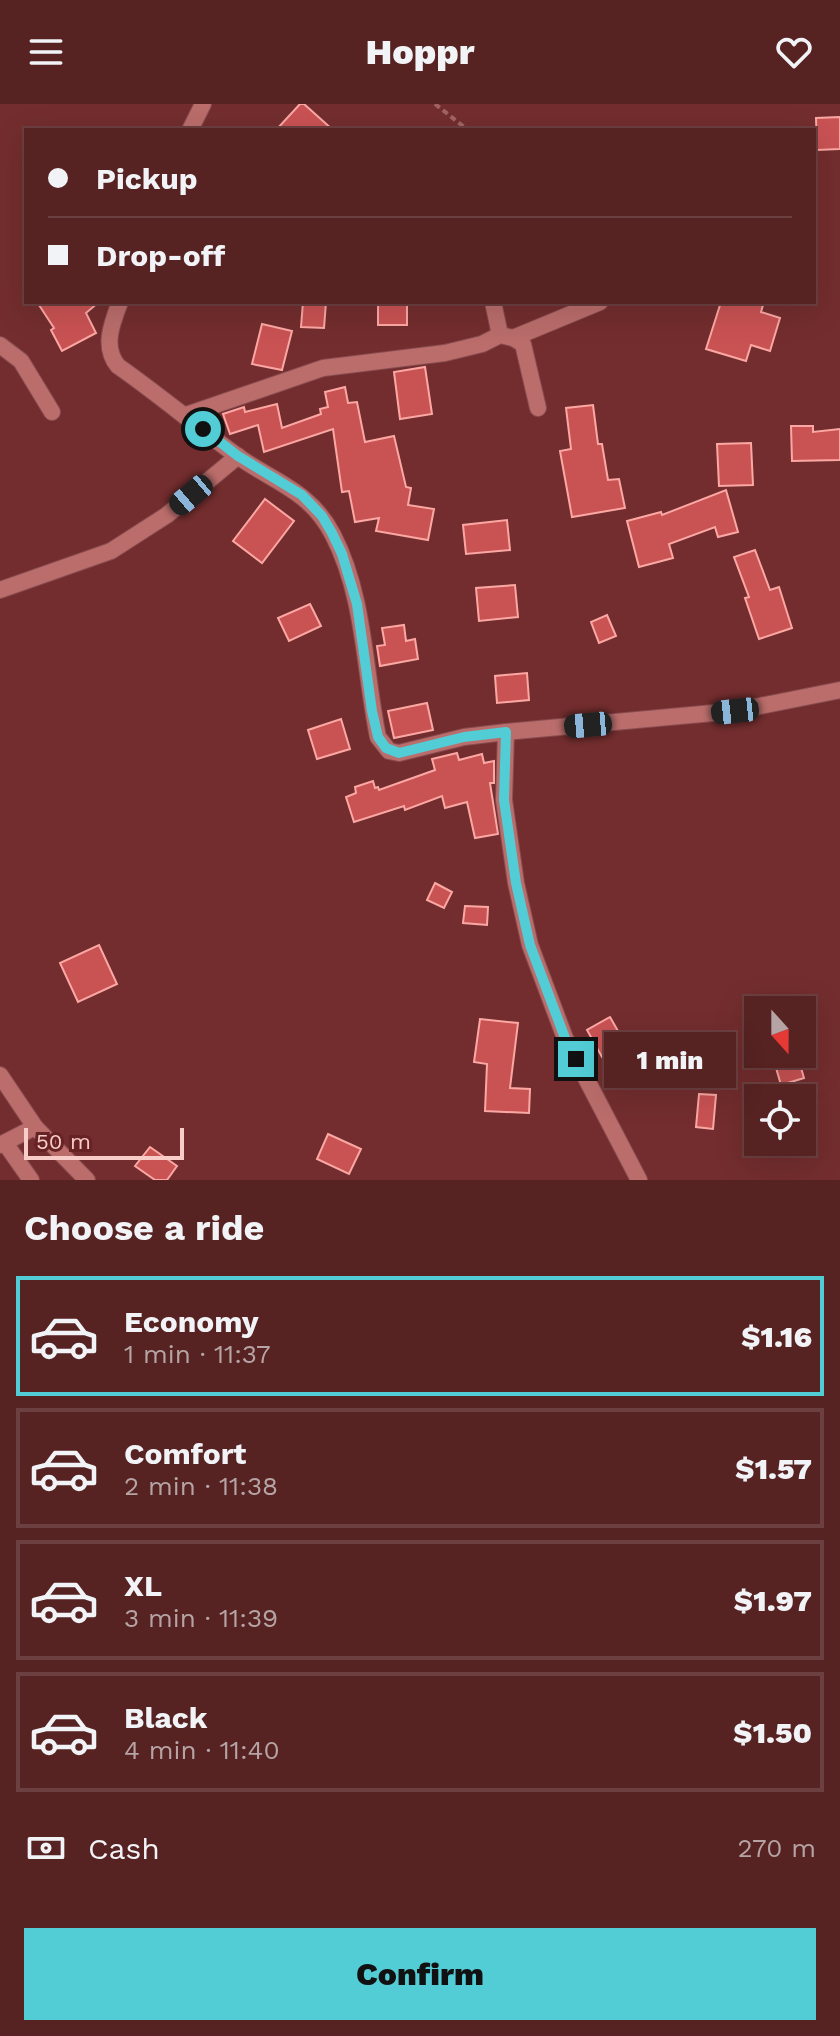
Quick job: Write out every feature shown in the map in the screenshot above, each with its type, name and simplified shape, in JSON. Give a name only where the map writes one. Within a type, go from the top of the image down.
[{"type":"street","points":[[191,128],[203,104]]},
{"type":"street","points":[[119,304],[109,341],[114,360],[238,456],[302,495],[322,516],[342,554],[357,604],[372,711],[378,737],[386,748],[399,753],[464,737],[735,711],[840,690]]},
{"type":"street","points":[[494,304],[507,337],[523,344],[538,408]]},
{"type":"street","points":[[186,415],[323,368],[445,353],[507,337],[595,304]]},
{"type":"street","points":[[0,345],[21,361],[52,412]]},
{"type":"street","points":[[0,590],[111,551],[167,515],[238,456]]},
{"type":"street","points":[[506,732],[504,800],[516,883],[530,945],[565,1038],[639,1180]]},
{"type":"street","points":[[0,1075],[35,1127],[87,1180]]},
{"type":"street","points":[[31,1180],[2,1144],[35,1127]]},
{"type":"path","points":[[435,104],[465,128]]},
{"type":"building","points":[[300,104],[304,104],[331,128],[278,128]]},
{"type":"building","points":[[840,117],[840,149],[817,150],[816,118]]},
{"type":"building","points":[[38,304],[97,304],[86,313],[96,333],[62,351],[51,330],[54,328]]},
{"type":"building","points":[[303,304],[326,304],[324,328],[301,327]]},
{"type":"building","points":[[378,304],[407,304],[407,325],[378,325]]},
{"type":"building","points":[[720,304],[760,304],[763,305],[761,312],[780,318],[770,351],[751,345],[746,361],[706,349]]},
{"type":"building","points":[[262,324],[292,331],[282,370],[252,364]]},
{"type":"building","points":[[425,367],[432,414],[400,419],[394,372]]},
{"type":"building","points":[[345,387],[348,403],[357,402],[365,442],[394,436],[406,487],[411,488],[408,505],[434,509],[428,540],[376,531],[379,518],[355,522],[349,491],[342,492],[333,429],[264,452],[258,425],[230,434],[223,414],[244,407],[245,412],[277,404],[282,428],[321,414],[320,409],[328,407],[325,392]]},
{"type":"building","points":[[593,405],[598,444],[602,444],[608,480],[619,479],[625,508],[572,517],[560,451],[571,449],[566,408]]},
{"type":"building","points":[[791,426],[813,426],[813,432],[840,429],[840,460],[792,461]]},
{"type":"building","points":[[751,443],[753,485],[719,486],[717,444]]},
{"type":"building","points":[[726,490],[738,532],[718,537],[715,527],[669,544],[673,558],[639,567],[627,521],[661,512],[662,515]]},
{"type":"building","points":[[265,499],[294,521],[262,563],[233,541]]},
{"type":"building","points":[[507,520],[510,550],[466,554],[463,525]]},
{"type":"building","points":[[755,550],[770,590],[779,587],[792,628],[759,639],[745,598],[749,597],[734,557]]},
{"type":"building","points":[[515,585],[518,617],[479,621],[476,588]]},
{"type":"building","points":[[310,604],[321,626],[289,641],[278,618]]},
{"type":"building","points":[[607,615],[616,636],[599,643],[591,622]]},
{"type":"building","points":[[404,625],[406,641],[415,639],[418,659],[380,666],[377,646],[385,645],[382,628]]},
{"type":"building","points":[[527,673],[529,700],[497,703],[495,676]]},
{"type":"building","points":[[427,703],[433,730],[394,738],[388,711]]},
{"type":"building","points":[[341,719],[350,749],[317,759],[308,730]]},
{"type":"building","points":[[457,753],[459,760],[482,754],[484,763],[494,761],[494,783],[490,783],[498,834],[475,838],[467,802],[445,808],[442,796],[405,810],[404,806],[354,822],[346,797],[356,793],[355,787],[373,781],[379,790],[435,770],[432,759]]},
{"type":"building","points":[[435,883],[452,892],[444,908],[427,900]]},
{"type":"building","points":[[465,906],[488,907],[487,925],[463,923]]},
{"type":"building","points":[[99,945],[117,984],[78,1002],[60,963]]},
{"type":"building","points":[[610,1017],[626,1045],[602,1057],[587,1030]]},
{"type":"building","points":[[480,1019],[518,1023],[510,1088],[530,1089],[529,1113],[485,1111],[487,1064],[474,1062]]},
{"type":"building","points":[[776,1068],[801,1068],[804,1078],[781,1084]]},
{"type":"building","points":[[699,1094],[716,1095],[713,1129],[696,1127]]},
{"type":"building","points":[[328,1134],[361,1149],[349,1174],[317,1159]]},
{"type":"building","points":[[150,1147],[177,1166],[167,1180],[155,1180],[135,1166]]},
{"type":"route","points":[[203,429],[238,456],[302,495],[322,516],[332,533],[342,554],[357,604],[372,711],[378,737],[386,748],[399,753],[464,737],[506,732],[504,800],[516,883],[530,945],[576,1059]]}]
